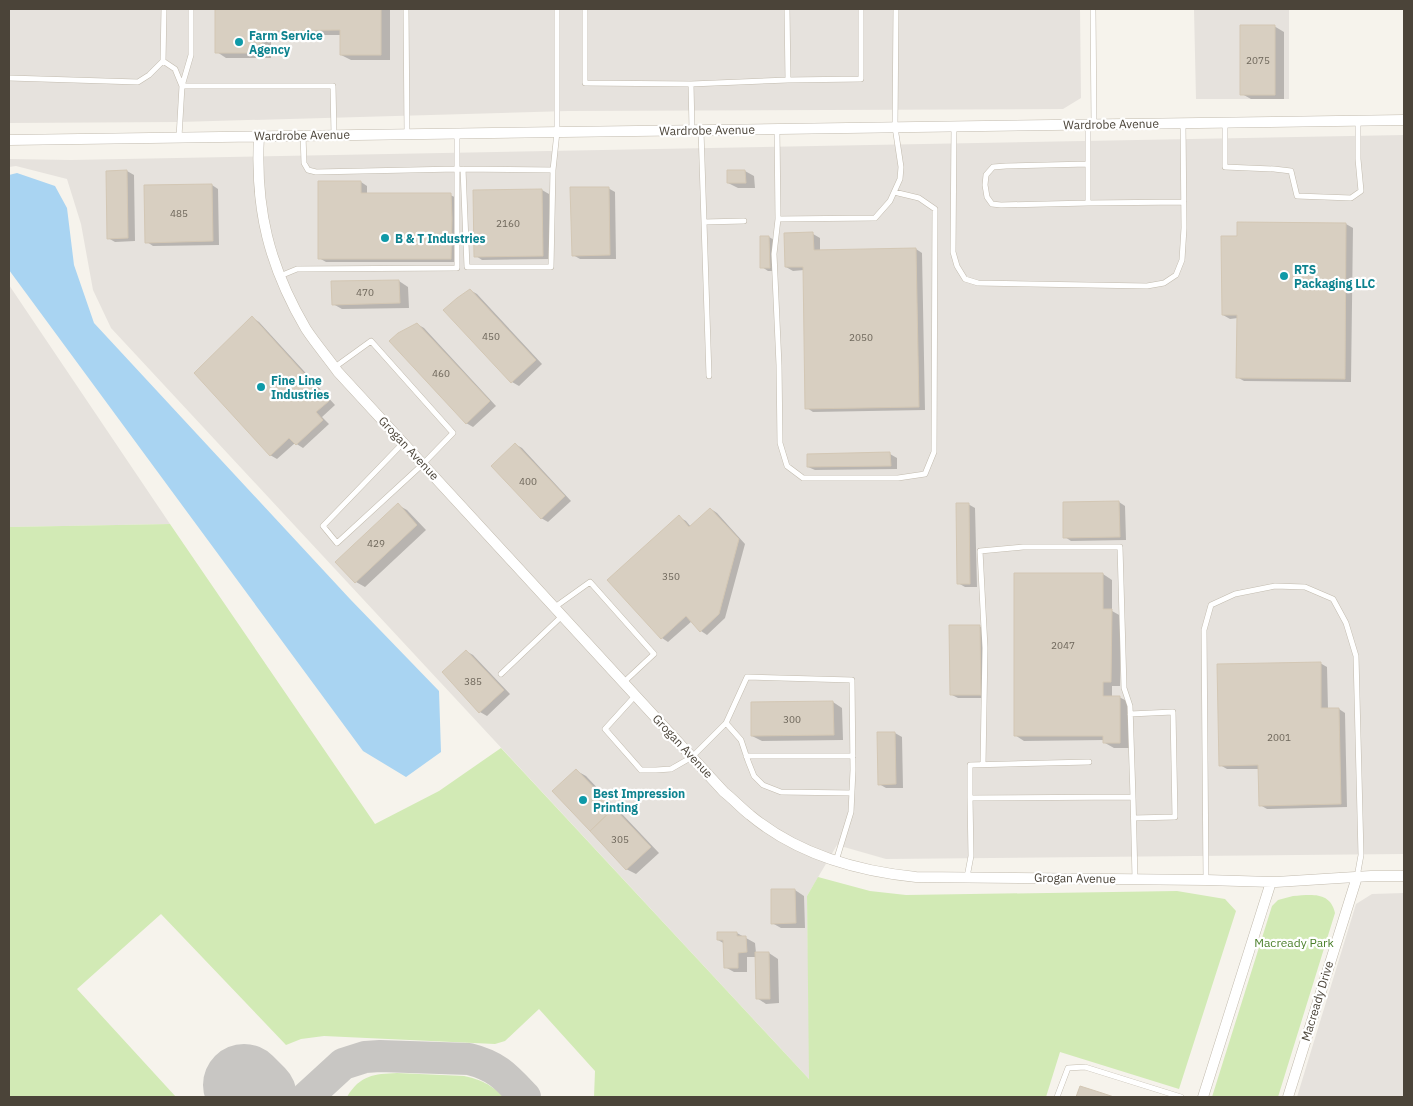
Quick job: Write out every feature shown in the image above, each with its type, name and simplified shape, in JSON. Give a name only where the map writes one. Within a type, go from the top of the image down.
[{"type":"street","name":"Wardrobe Avenue","points":[[9,140],[1404,120]]},
{"type":"street","name":"Grogan Avenue","points":[[259,136],[258,182],[262,216],[270,250],[288,296],[307,330],[335,367],[724,792],[750,815],[778,835],[797,846],[851,866],[916,877],[1271,882],[1404,876]]},
{"type":"street","name":"Macready Drive","points":[[1288,1097],[1357,877]]},
{"type":"street","points":[[1203,1097],[1271,882]]},
{"type":"lane","points":[[9,78],[138,82],[149,75],[163,61],[164,9]]},
{"type":"lane","points":[[179,137],[182,86],[191,56],[190,9]]},
{"type":"lane","points":[[406,9],[407,134]]},
{"type":"lane","points":[[457,134],[467,267],[551,267],[557,132],[557,9]]},
{"type":"lane","points":[[585,9],[585,83],[691,84],[862,79],[861,9]]},
{"type":"lane","points":[[787,9],[788,80]]},
{"type":"lane","points":[[778,219],[875,218],[890,201],[900,179],[901,167],[895,128],[896,9]]},
{"type":"lane","points":[[1088,203],[1092,9]]},
{"type":"lane","points":[[163,61],[175,69],[182,86]]},
{"type":"lane","points":[[691,84],[697,130],[704,222],[709,376]]},
{"type":"lane","points":[[182,86],[333,86],[334,135]]},
{"type":"lane","points":[[1225,122],[1226,167],[1274,168],[1291,171],[1297,196],[1351,198],[1361,191],[1358,159],[1358,121]]},
{"type":"lane","points":[[954,127],[953,252],[957,266],[965,279],[978,283],[1147,286],[1164,283],[1176,275],[1182,260],[1184,228],[1183,123]]},
{"type":"lane","points":[[777,129],[778,219],[774,254],[779,364],[780,443],[787,466],[803,478],[898,478],[925,474],[934,452],[935,209],[919,198],[894,192]]},
{"type":"lane","points":[[303,135],[304,163],[308,170],[316,172],[460,169],[554,170]]},
{"type":"lane","points":[[1088,164],[993,167],[986,175],[987,197],[992,204],[1001,206],[1184,202]]},
{"type":"lane","points":[[280,276],[296,270],[457,268],[460,169]]},
{"type":"lane","points":[[704,222],[744,221]]},
{"type":"lane","points":[[335,367],[371,342],[454,433],[337,543],[323,526],[404,443]]},
{"type":"lane","points":[[983,764],[985,648],[980,551],[1023,547],[1120,547],[1124,688],[1130,706],[1135,879]]},
{"type":"lane","points":[[555,607],[590,582],[654,654],[624,682]]},
{"type":"lane","points":[[1206,880],[1204,630],[1211,605],[1235,594],[1275,586],[1305,588],[1333,599],[1346,623],[1356,656],[1361,855],[1357,877]]},
{"type":"lane","points":[[501,674],[562,616]]},
{"type":"lane","points":[[636,695],[604,729],[641,770],[671,769],[692,757],[726,723],[747,677],[852,680],[852,812],[835,861]]},
{"type":"lane","points":[[1130,714],[1173,712],[1176,817],[1134,818]]},
{"type":"lane","points":[[726,723],[741,740],[754,776],[763,785],[781,792],[852,793]]},
{"type":"lane","points":[[746,756],[853,756]]},
{"type":"lane","points":[[967,877],[970,856],[970,765],[1089,762]]},
{"type":"lane","points":[[970,798],[1133,796]]},
{"type":"lane","points":[[1057,1097],[1068,1068],[1085,1067],[1181,1097]]},
{"type":"shaded area","points":[[9,9],[1080,9],[1081,98],[1063,109],[568,111],[179,122],[9,123]]},
{"type":"shaded area","points":[[1194,9],[1289,9],[1289,99],[1196,99]]},
{"type":"shaded area","points":[[1404,135],[1404,854],[886,859],[837,845],[807,896],[810,1080],[111,328],[93,290],[81,224],[67,179],[16,166],[9,167],[9,159],[71,160]]},
{"type":"shaded area","points":[[9,285],[170,524],[9,527]]},
{"type":"shaded area","points":[[1404,893],[1404,1097],[1297,1097],[1356,904],[1372,894]]},
{"type":"green space","points":[[170,524],[375,824],[439,791],[501,748],[809,1079],[807,896],[818,877],[870,891],[906,895],[1177,891],[1225,899],[1236,911],[1179,1089],[1060,1052],[1046,1097],[594,1097],[595,1071],[539,1009],[505,1041],[495,1044],[324,1036],[301,1039],[286,1045],[161,914],[77,989],[176,1097],[9,1097],[9,527]]},
{"type":"green space","name":"Macready Park","points":[[1313,895],[1324,898],[1329,901],[1335,913],[1278,1097],[1212,1097],[1272,906],[1278,900],[1293,896]]},
{"type":"green space","points":[[397,1073],[464,1076],[486,1083],[504,1097],[347,1097],[357,1084],[368,1077]]},
{"type":"water","points":[[17,173],[55,186],[67,208],[74,265],[94,323],[350,599],[439,691],[441,752],[406,777],[363,751],[9,270],[9,175]]},
{"type":"building","name":"Farm Service Agency","points":[[215,9],[381,9],[381,55],[340,55],[340,30],[262,31],[262,53],[215,53]]},
{"type":"building","points":[[1240,25],[1275,25],[1275,95],[1240,95]]},
{"type":"building","points":[[127,170],[128,238],[107,239],[106,171]]},
{"type":"building","points":[[727,170],[745,170],[746,183],[727,183]]},
{"type":"building","name":"B & T Industries","points":[[318,181],[361,181],[361,193],[451,193],[451,259],[318,259]]},
{"type":"building","points":[[212,184],[213,241],[145,243],[144,185]]},
{"type":"building","points":[[570,187],[609,187],[610,255],[572,256]]},
{"type":"building","points":[[542,189],[543,256],[474,257],[473,190]]},
{"type":"building","name":"RTS Packaging LLC","points":[[1237,222],[1346,223],[1345,379],[1236,378],[1237,315],[1222,315],[1221,236],[1237,236]]},
{"type":"building","points":[[813,232],[814,250],[916,248],[919,407],[805,409],[803,267],[785,267],[784,233]]},
{"type":"building","points":[[760,236],[769,236],[770,268],[760,268]]},
{"type":"building","points":[[399,280],[400,303],[332,305],[331,281]]},
{"type":"building","points":[[470,289],[536,360],[511,383],[443,310]]},
{"type":"building","name":"Fine Line Industries","points":[[252,316],[329,401],[316,412],[323,420],[296,445],[289,438],[270,456],[194,373]]},
{"type":"building","points":[[417,323],[490,401],[466,424],[389,341],[398,333]]},
{"type":"building","points":[[515,443],[565,496],[541,519],[491,466]]},
{"type":"building","points":[[890,452],[891,466],[807,467],[807,454]]},
{"type":"building","points":[[1119,501],[1120,537],[1063,538],[1063,502]]},
{"type":"building","points":[[398,503],[417,525],[355,583],[335,562]]},
{"type":"building","points":[[956,503],[969,503],[970,584],[957,584]]},
{"type":"building","points":[[710,508],[739,539],[719,614],[700,632],[686,616],[661,639],[607,580],[679,515],[689,527]]},
{"type":"building","points":[[1014,573],[1103,573],[1103,609],[1112,609],[1111,682],[1103,682],[1103,696],[1120,696],[1120,743],[1103,743],[1103,736],[1014,736]]},
{"type":"building","points":[[949,625],[980,625],[981,695],[950,695]]},
{"type":"building","points":[[466,650],[504,690],[479,713],[442,672]]},
{"type":"building","points":[[1321,662],[1321,708],[1339,708],[1341,804],[1259,806],[1258,765],[1219,766],[1217,664]]},
{"type":"building","points":[[833,701],[834,735],[751,736],[751,702]]},
{"type":"building","points":[[877,732],[895,732],[896,784],[878,785]]},
{"type":"building","name":"Best Impression Printing","points":[[576,769],[614,808],[590,831],[552,791]]},
{"type":"building","points":[[614,808],[651,847],[626,870],[590,831]]},
{"type":"building","points":[[771,889],[795,889],[796,923],[771,924]]},
{"type":"building","points":[[717,932],[737,932],[737,936],[746,936],[747,952],[738,953],[738,968],[724,968],[723,940],[717,940]]},
{"type":"building","points":[[755,952],[769,952],[770,999],[756,999]]},
{"type":"building","points":[[1080,1086],[1102,1093],[1114,1097],[1076,1097]]},
{"type":"taxiway","points":[[307,1097],[343,1064],[365,1057],[380,1056],[469,1059],[487,1065],[500,1073],[525,1097]]},
{"type":"runway","points":[[244,1085],[256,1097]]},
{"type":"place","name":"Farm Service Agency","points":[[239,42]]},
{"type":"place","name":"B & T Industries","points":[[385,238]]},
{"type":"place","name":"RTS Packaging LLC","points":[[1284,276]]},
{"type":"place","name":"Fine Line Industries","points":[[261,387]]},
{"type":"place","name":"Best Impression Printing","points":[[583,800]]}]
